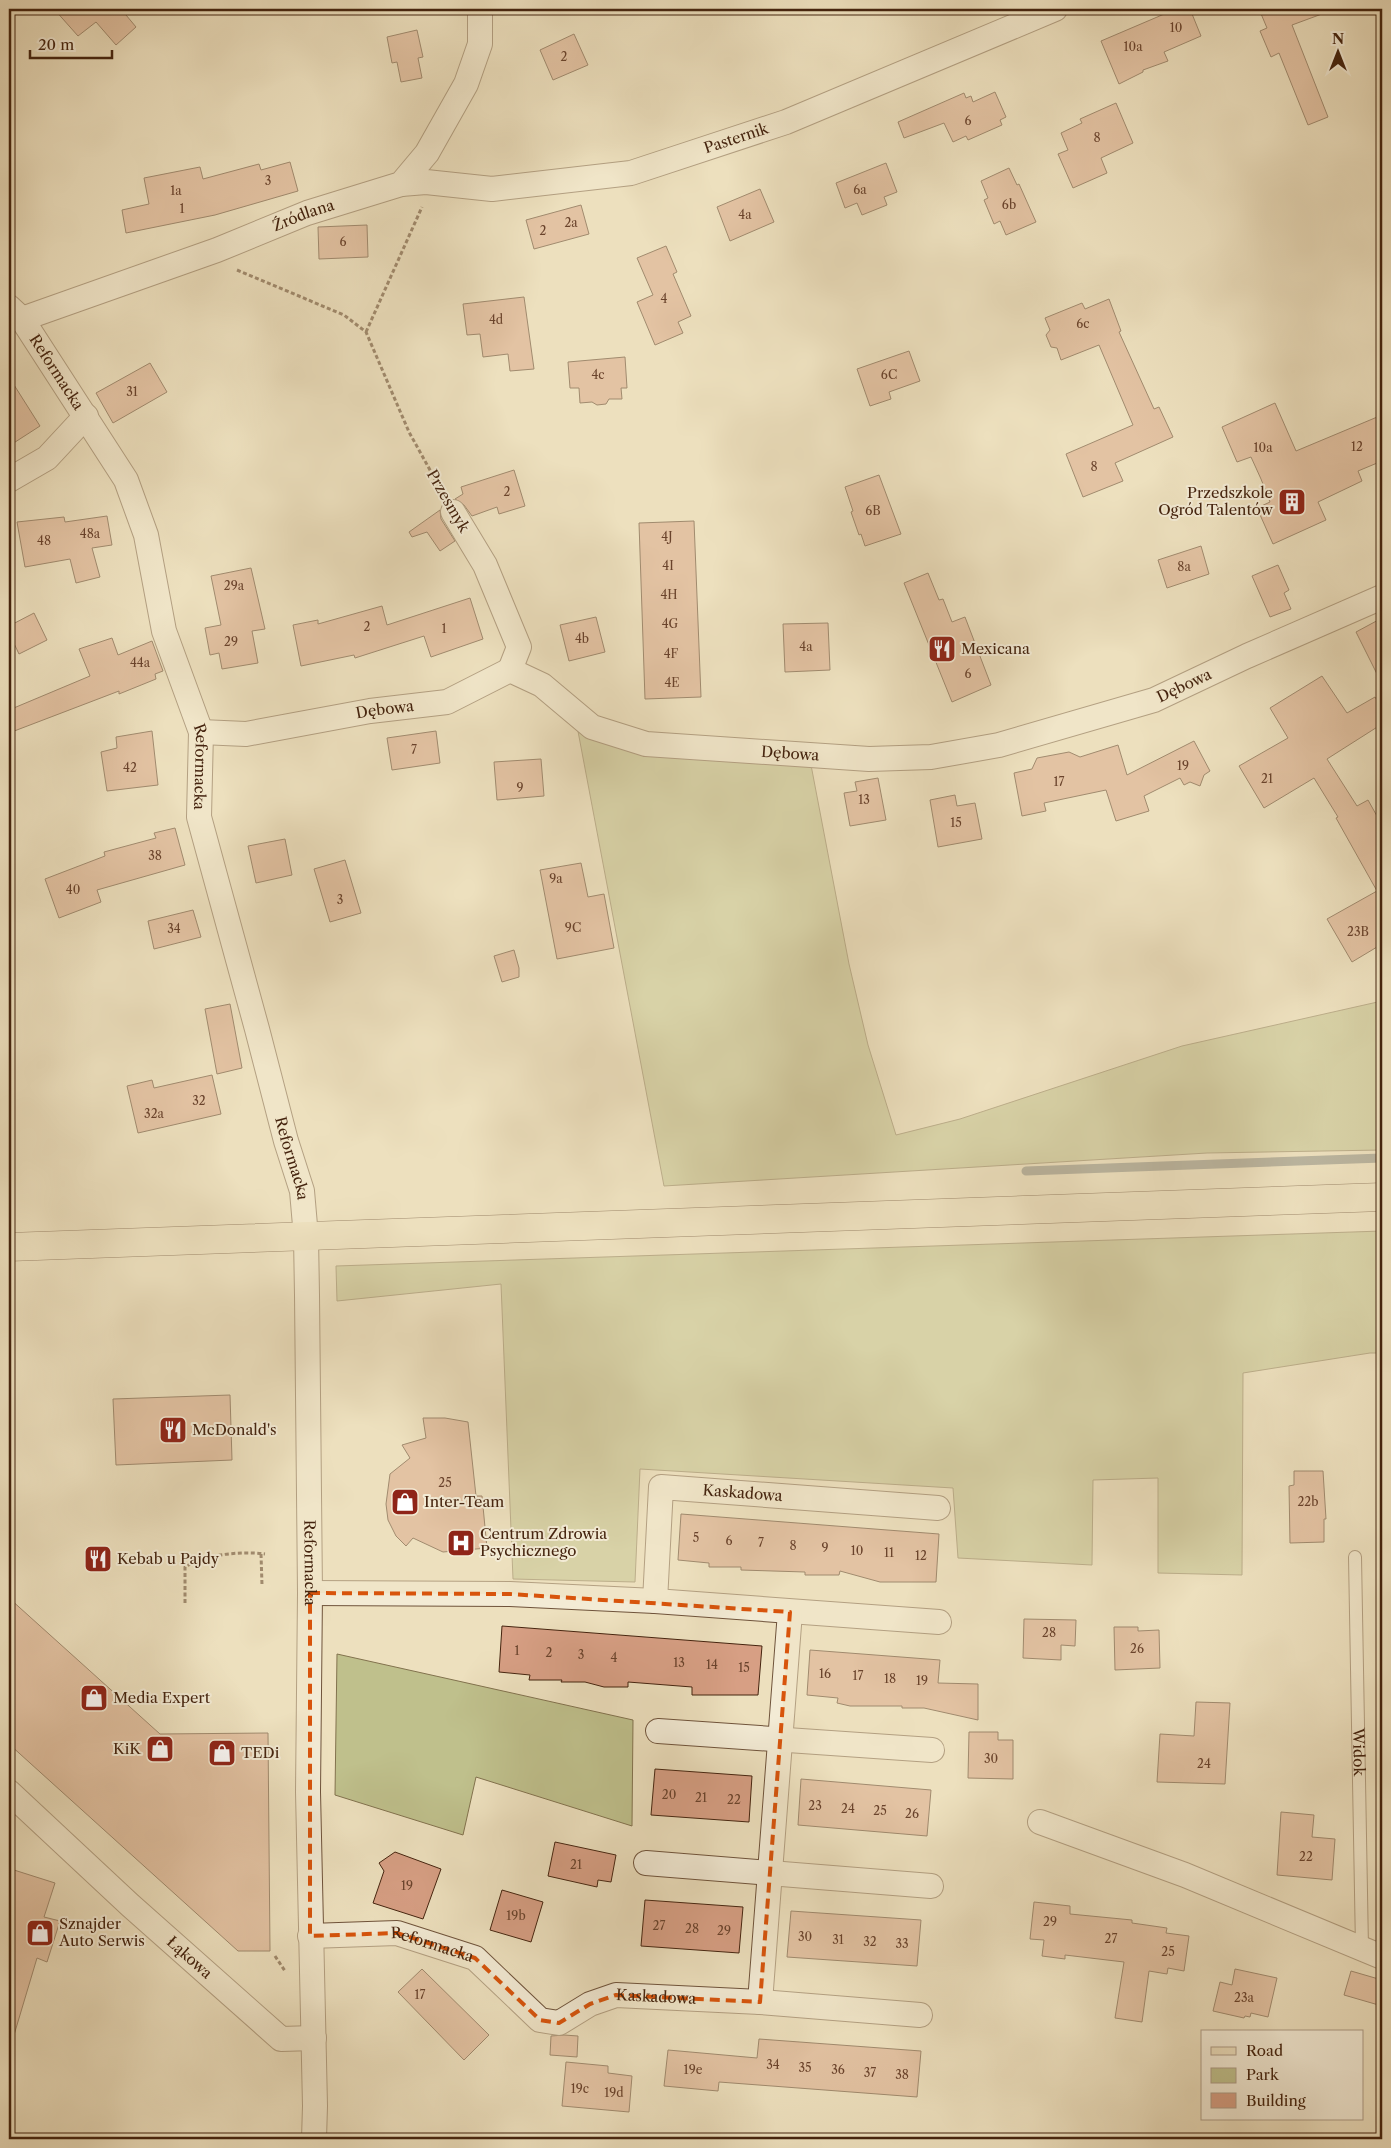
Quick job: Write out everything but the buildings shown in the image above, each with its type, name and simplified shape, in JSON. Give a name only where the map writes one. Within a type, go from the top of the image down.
[{"type":"main road","points":[[9,1247],[1382,1197]]},
{"type":"street","points":[[401,184],[427,153],[466,84],[480,44],[480,9]]},
{"type":"street","name":"Pasternik","points":[[401,184],[426,182],[492,189],[631,173],[786,122],[1055,9]]},
{"type":"street","name":"Źródlana","points":[[15,313],[217,250],[308,212],[401,184]]},
{"type":"street","name":"Reformacka","points":[[15,313],[86,416],[126,480],[146,535],[164,631],[201,732],[198,817],[253,1011],[286,1141],[302,1191],[306,1237],[310,1593],[310,1936],[314,2038],[314,2139]]},
{"type":"street","name":"Reformacka","points":[[9,480],[47,458],[86,416]]},
{"type":"street","name":"Przesmyk","points":[[453,512],[485,565],[519,647],[510,670]]},
{"type":"street","name":"Dębowa","points":[[201,732],[246,734],[370,711],[447,702],[510,670],[542,685],[592,727],[646,744],[869,758],[931,757],[999,745],[1154,700],[1247,656],[1382,597]]},
{"type":"street","name":"Kaskadowa","points":[[655,1601],[661,1487],[938,1508]]},
{"type":"street","points":[[310,1593],[510,1594],[655,1601],[939,1622]]},
{"type":"street","points":[[760,2002],[772,1873],[790,1612]]},
{"type":"street","points":[[658,1731],[932,1750]]},
{"type":"street","name":"Łąkowa","points":[[9,1792],[130,1905],[281,2039],[314,2038]]},
{"type":"street","name":"Widok","points":[[1040,1822],[1185,1875],[1372,1952]]},
{"type":"street","points":[[646,1862],[931,1886]]},
{"type":"street","name":"Reformacka","points":[[310,1936],[397,1933],[475,1958],[540,2020],[559,2023]]},
{"type":"street","name":"Kaskadowa","points":[[559,2023],[590,2004],[616,1995],[760,2002],[920,2015]]},
{"type":"lane","name":"Widok","points":[[1355,1557],[1372,1952]]},
{"type":"path","points":[[366,332],[422,207],[426,182]]},
{"type":"path","name":"Przesmyk","points":[[217,250],[239,272],[344,314],[366,332],[409,432],[453,512]]},
{"type":"path","points":[[185,1603],[185,1567],[207,1558],[263,1554],[262,1585]]},
{"type":"path","points":[[275,1956],[287,1974]]},
{"type":"highlighted area","points":[[310,1593],[510,1594],[790,1612],[760,2002],[616,1995],[590,2004],[559,2023],[540,2020],[475,1958],[397,1933],[310,1936]]},
{"type":"green space","points":[[577,726],[811,765],[849,964],[868,1045],[896,1135],[960,1119],[1182,1046],[1382,1001],[1382,1150],[1207,1153],[664,1186]]},
{"type":"green space","points":[[1382,1231],[1382,1353],[1370,1353],[1243,1373],[1242,1575],[1158,1573],[1158,1478],[1093,1480],[1092,1565],[958,1558],[953,1488],[640,1469],[635,1582],[513,1579],[501,1284],[337,1301],[336,1266]]},
{"type":"green space","points":[[337,1654],[633,1720],[632,1826],[476,1777],[463,1835],[335,1795]]},
{"type":"waterway","points":[[1026,1171],[1382,1158]]},
{"type":"place","name":"Przedszkole Ogród Talentów","points":[[1292,502]]},
{"type":"place","name":"Mexicana","points":[[942,649]]},
{"type":"place","name":"McDonald's","points":[[173,1430]]},
{"type":"place","name":"Inter-Team","points":[[405,1502]]},
{"type":"place","name":"Centrum Zdrowia Psychicznego","points":[[461,1543]]},
{"type":"place","name":"Kebab u Pajdy","points":[[98,1559]]},
{"type":"place","name":"Media Expert","points":[[94,1698]]},
{"type":"place","name":"KiK","points":[[160,1749]]},
{"type":"place","name":"TEDi","points":[[222,1753]]},
{"type":"place","name":"Sznajder Auto Serwis","points":[[40,1933]]}]
